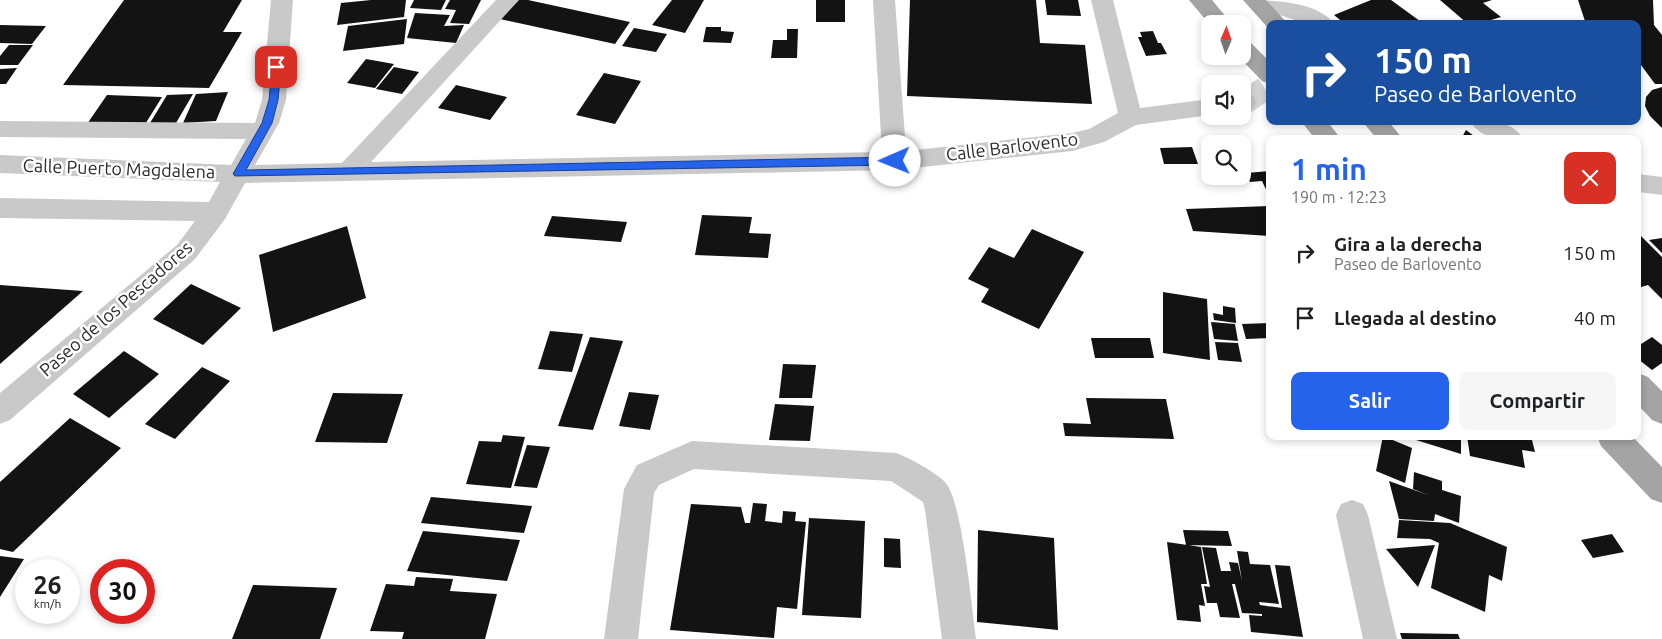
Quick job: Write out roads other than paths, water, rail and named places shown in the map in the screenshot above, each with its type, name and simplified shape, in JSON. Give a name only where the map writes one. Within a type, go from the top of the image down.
[{"type":"main road","points":[[1200,0],[1213,15]]},
{"type":"main road","points":[[1254,0],[1273,20]]},
{"type":"main road","points":[[1251,56],[1266,72]]},
{"type":"main road","points":[[1317,125],[1325,135]]},
{"type":"main road","points":[[1378,125],[1387,135]]},
{"type":"main road","points":[[1641,389],[1662,411]]},
{"type":"main road","points":[[1616,440],[1662,489]]},
{"type":"street","name":"Paseo de los Pescadores","points":[[0,411],[186,252],[216,212],[267,123],[274,100],[282,0]]},
{"type":"street","points":[[350,170],[508,0]]},
{"type":"street","points":[[884,0],[895,161]]},
{"type":"street","points":[[1102,0],[1131,118]]},
{"type":"street","points":[[1254,0],[1315,20]]},
{"type":"street","points":[[1300,0],[1317,20]]},
{"type":"street","name":"Calle Barlovento","points":[[238,174],[350,170],[895,161],[1072,142],[1096,136],[1131,118],[1201,107]]},
{"type":"street","points":[[1488,125],[1505,135]]},
{"type":"street","points":[[0,129],[262,131]]},
{"type":"street","name":"Calle Puerto Magdalena","points":[[0,164],[238,174]]},
{"type":"street","points":[[1641,183],[1662,186]]},
{"type":"street","points":[[0,208],[216,212]]},
{"type":"street","points":[[621,639],[639,489],[648,475],[692,455],[896,467],[920,483],[934,493],[941,510],[959,639]]},
{"type":"street","points":[[1352,515],[1380,639]]},
{"type":"tunnel","points":[[1251,98],[1266,88]]}]
